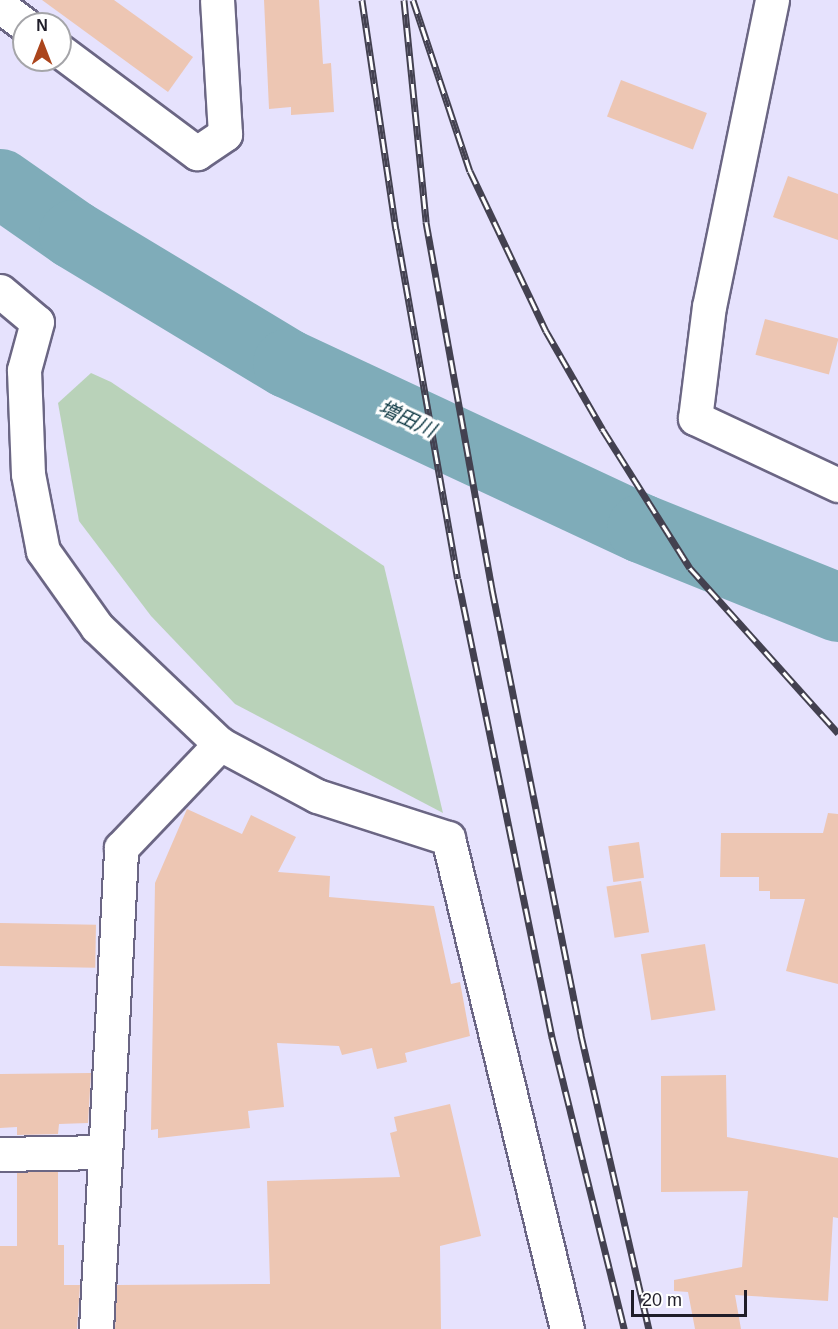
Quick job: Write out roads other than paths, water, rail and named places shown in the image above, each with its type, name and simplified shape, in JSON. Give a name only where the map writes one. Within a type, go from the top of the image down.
[{"type":"street","points":[[72,60],[197,153],[225,134],[217,0]]},
{"type":"street","points":[[772,0],[709,306],[695,418],[838,485]]},
{"type":"street","points":[[0,291],[37,322],[12,371],[43,551],[97,627],[220,744],[317,796],[448,838],[567,1329]]},
{"type":"street","points":[[96,1329],[103,1152],[121,848],[220,744]]},
{"type":"street","points":[[0,1154],[103,1152]]},
{"type":"waterway","name":"増田川","points":[[0,183],[73,234],[287,363],[641,528],[838,607]]},
{"type":"railway","points":[[362,0],[396,229],[458,579],[552,1037],[624,1329]]},
{"type":"railway","points":[[404,0],[426,222],[492,589],[581,1035],[649,1329]]},
{"type":"railway","points":[[413,0],[470,171],[546,331],[603,430],[690,568],[838,733]]}]
